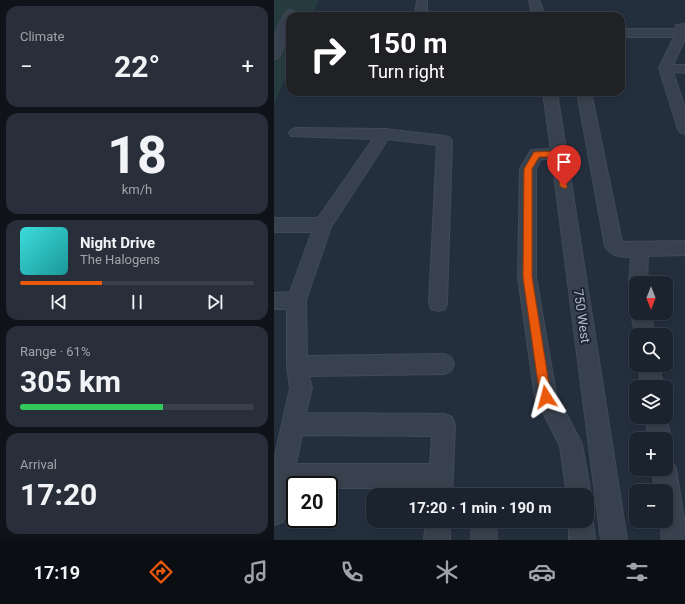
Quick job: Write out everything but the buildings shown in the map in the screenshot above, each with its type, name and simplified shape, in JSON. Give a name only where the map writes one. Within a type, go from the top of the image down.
[{"type":"street","points":[[289,0],[291,12]]},
{"type":"street","points":[[421,12],[422,0]]},
{"type":"street","points":[[534,0],[537,12]]},
{"type":"street","points":[[276,50],[282,26],[286,21]]},
{"type":"street","points":[[625,33],[684,30],[665,68],[685,129]]},
{"type":"street","points":[[276,50],[286,38]]},
{"type":"street","points":[[665,68],[685,69]]},
{"type":"street","name":"750 West","points":[[551,96],[614,540]]},
{"type":"street","points":[[585,96],[614,246],[622,250],[685,248]]},
{"type":"street","points":[[296,133],[384,134],[445,141],[438,303]]},
{"type":"street","points":[[274,513],[282,476],[285,437],[301,388],[297,366],[297,300],[323,225],[384,134]]},
{"type":"street","points":[[559,154],[536,154],[528,169],[527,277],[546,397],[571,444],[578,488]]},
{"type":"street","points":[[274,225],[323,225]]},
{"type":"street","points":[[638,276],[640,249]]},
{"type":"street","points":[[274,301],[297,300]]},
{"type":"street","points":[[297,366],[444,364]]},
{"type":"street","points":[[282,476],[440,486],[444,425],[285,437]]},
{"type":"street","points":[[665,476],[675,540]]},
{"type":"street","points":[[438,528],[438,540]]},
{"type":"street","points":[[484,528],[484,540]]},
{"type":"street","points":[[581,528],[582,540]]},
{"type":"green space","points":[[274,0],[319,0],[314,12],[286,12],[286,76],[274,105]]},
{"type":"route","points":[[546,397],[527,277],[528,169],[536,154],[559,154],[564,186]]}]
